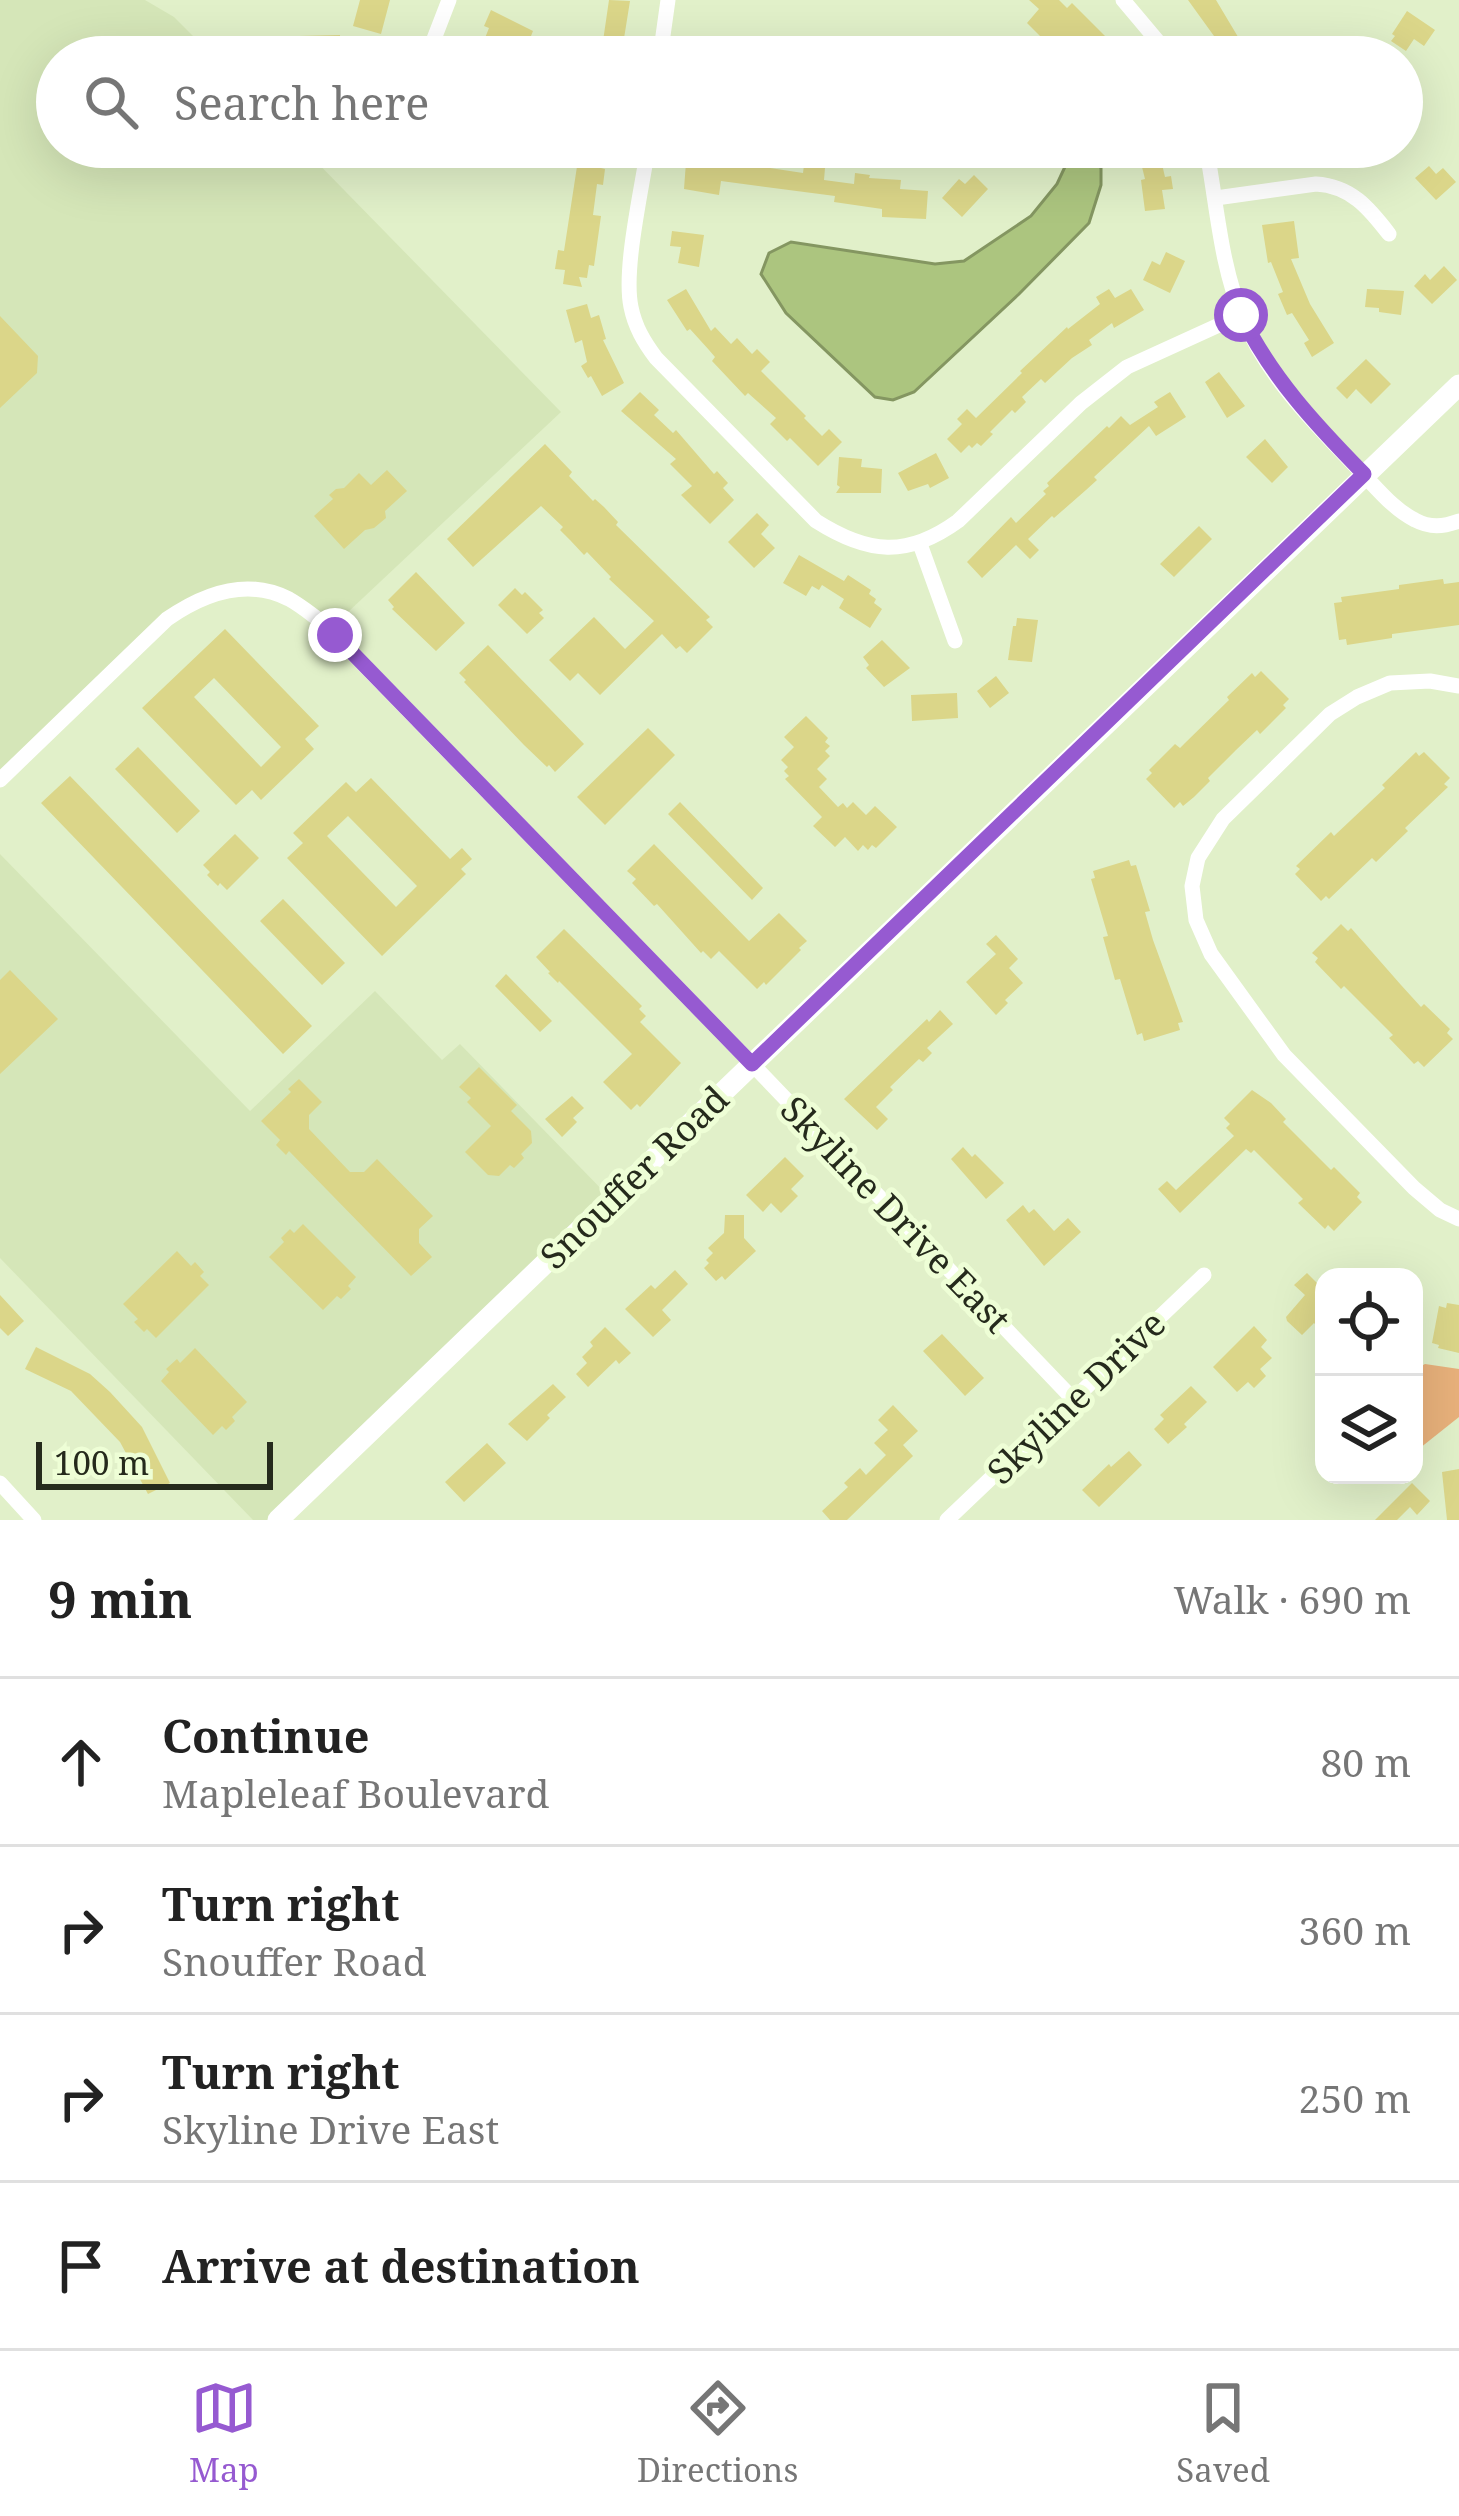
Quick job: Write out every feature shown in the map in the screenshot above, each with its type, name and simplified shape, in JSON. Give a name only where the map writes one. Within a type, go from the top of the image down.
[{"type":"main road","name":"Snouffer Road","points":[[278,1520],[1459,386]]},
{"type":"street","points":[[435,36],[449,0]]},
{"type":"street","points":[[663,36],[668,0]]},
{"type":"street","points":[[1123,0],[1153,36]]},
{"type":"street","points":[[645,168],[628,284],[635,324],[644,341],[816,521],[840,537],[879,548],[920,544],[958,521],[1081,403],[1127,367],[1241,315]]},
{"type":"street","points":[[1210,168],[1230,281],[1241,315],[1288,392],[1399,510],[1421,524],[1442,527],[1459,521]]},
{"type":"street","points":[[1216,199],[1332,185],[1360,200],[1390,234]]},
{"type":"street","points":[[920,544],[955,640]]},
{"type":"street","name":"Skyline Drive East","points":[[0,780],[167,619],[195,600],[217,592],[251,590],[290,599],[322,622],[1073,1400]]},
{"type":"street","points":[[1459,686],[1431,681],[1390,683],[1330,714],[1223,819],[1198,858],[1192,886],[1196,920],[1211,954],[1284,1055],[1414,1188],[1459,1219]]},
{"type":"street","name":"Skyline Drive","points":[[947,1520],[1204,1275]]},
{"type":"street","points":[[0,1484],[34,1520]]},
{"type":"shaded area","points":[[0,0],[145,0],[174,17],[193,36],[36,36],[36,168],[323,168],[561,412],[331,628],[286,592],[206,591],[0,783]]},
{"type":"shaded area","points":[[1064,168],[1101,168],[1101,185],[1089,223],[914,392],[893,400],[875,397],[786,313],[761,274],[769,253],[791,242],[935,264],[964,261],[1031,216]]},
{"type":"shaded area","points":[[0,854],[250,1111],[375,991],[442,1060],[460,1044],[614,1202],[284,1520],[253,1520],[0,1258]]},
{"type":"shaded area","points":[[1423,1365],[1459,1369],[1459,1417],[1423,1446],[1423,1376]]},
{"type":"building","points":[[360,0],[390,0],[381,34],[353,26]]},
{"type":"building","points":[[609,0],[630,1],[624,36],[604,36]]},
{"type":"building","points":[[1029,0],[1059,0],[1067,8],[1072,3],[1105,36],[1040,36],[1027,23],[1039,9]]},
{"type":"building","points":[[1188,0],[1216,0],[1237,36],[1214,36]]},
{"type":"building","points":[[491,10],[533,31],[531,36],[486,36],[489,28],[484,26]]},
{"type":"building","points":[[1407,11],[1435,30],[1424,46],[1423,36],[1392,34]]},
{"type":"building","points":[[1429,166],[1436,174],[1443,168],[1456,182],[1436,200],[1415,178]]},
{"type":"building","points":[[577,168],[605,169],[603,185],[597,184],[593,215],[601,216],[594,266],[589,265],[587,278],[579,277],[582,287],[563,284],[565,270],[555,269],[558,250],[564,251]]},
{"type":"building","points":[[686,168],[803,173],[804,168],[825,168],[824,180],[854,184],[855,173],[901,180],[900,189],[928,191],[926,219],[882,217],[882,209],[834,202],[835,196],[721,181],[719,195],[684,189]]},
{"type":"building","points":[[1142,168],[1163,168],[1165,177],[1171,176],[1173,189],[1162,190],[1165,209],[1145,211],[1141,180],[1145,179]]},
{"type":"building","points":[[974,175],[988,189],[962,217],[942,198],[959,179],[965,184]]},
{"type":"building","points":[[1294,221],[1299,258],[1291,259],[1334,343],[1312,357],[1304,343],[1309,340],[1292,313],[1287,315],[1278,294],[1283,292],[1268,263],[1262,225]]},
{"type":"building","points":[[672,231],[704,235],[699,267],[678,263],[681,247],[670,246]]},
{"type":"building","points":[[1166,252],[1185,261],[1170,293],[1143,280],[1152,261],[1160,265]]},
{"type":"building","points":[[1444,266],[1457,280],[1432,304],[1414,286],[1425,274],[1430,280]]},
{"type":"building","points":[[686,289],[711,331],[715,327],[731,344],[737,338],[752,354],[757,349],[770,362],[761,371],[822,436],[829,429],[842,442],[818,466],[770,424],[776,418],[748,393],[745,396],[712,361],[715,357],[709,350],[687,331],[667,300]]},
{"type":"building","points":[[1109,289],[1115,298],[1131,289],[1144,310],[1114,328],[1112,323],[1089,340],[1092,345],[1022,397],[1026,402],[1015,413],[1012,410],[981,446],[969,445],[961,453],[947,439],[962,424],[957,419],[967,409],[976,418],[1067,327],[1100,304],[1096,297]]},
{"type":"building","points":[[1367,289],[1404,291],[1401,315],[1365,307]]},
{"type":"building","points":[[587,304],[591,318],[599,315],[603,340],[624,383],[602,396],[581,366],[587,362],[582,340],[575,343],[566,310]]},
{"type":"building","points":[[0,316],[38,356],[37,373],[0,408]]},
{"type":"building","points":[[1366,359],[1391,384],[1371,404],[1356,389],[1347,399],[1336,388]]},
{"type":"building","points":[[1219,372],[1245,406],[1227,418],[1205,382]]},
{"type":"building","points":[[640,392],[659,410],[654,415],[673,433],[676,430],[714,474],[717,471],[728,483],[723,488],[734,500],[710,524],[681,495],[692,486],[670,464],[676,459],[621,411]]},
{"type":"building","points":[[1170,392],[1186,417],[1156,436],[1149,426],[1094,477],[1097,480],[1028,539],[1039,550],[1030,559],[1016,545],[982,578],[967,562],[1011,517],[1016,523],[1046,494],[1047,483],[1107,426],[1121,416],[1130,425],[1158,407],[1154,402]]},
{"type":"building","points":[[1265,439],[1288,467],[1272,483],[1246,457]]},
{"type":"building","points":[[545,444],[572,472],[569,476],[710,617],[706,620],[713,627],[687,653],[662,634],[600,695],[578,673],[570,681],[549,660],[594,617],[625,649],[654,621],[587,552],[584,555],[560,530],[563,527],[541,506],[473,567],[447,539]]},
{"type":"building","points":[[936,453],[949,478],[930,488],[928,484],[908,491],[898,473]]},
{"type":"building","points":[[839,457],[862,459],[861,467],[882,469],[881,493],[836,493]]},
{"type":"building","points":[[387,470],[407,491],[385,511],[386,518],[344,549],[314,516],[333,499],[329,495],[359,473],[371,485]]},
{"type":"building","points":[[757,513],[769,525],[761,534],[775,548],[754,568],[728,542]]},
{"type":"building","points":[[1199,526],[1212,539],[1174,577],[1160,564]]},
{"type":"building","points":[[799,555],[844,581],[848,575],[871,590],[874,603],[882,609],[870,628],[839,608],[844,599],[822,585],[819,590],[812,586],[806,596],[783,583]]},
{"type":"building","points":[[416,572],[465,623],[436,651],[388,600]]},
{"type":"building","points":[[1443,579],[1444,584],[1459,582],[1459,625],[1347,645],[1346,639],[1339,640],[1334,603],[1342,602],[1341,597]]},
{"type":"building","points":[[515,588],[543,610],[539,613],[544,618],[527,634],[498,605]]},
{"type":"building","points":[[1017,618],[1038,620],[1032,662],[1008,660]]},
{"type":"building","points":[[225,629],[319,726],[305,739],[314,749],[261,800],[252,790],[236,805],[142,708]],"holes":[[[214,678],[281,747],[261,767],[194,697]]]},
{"type":"building","points":[[882,640],[910,668],[884,687],[866,668],[869,665],[863,657]]},
{"type":"building","points":[[488,645],[584,744],[555,772],[459,673]]},
{"type":"building","points":[[1261,671],[1289,699],[1283,705],[1286,708],[1236,750],[1194,797],[1174,808],[1146,779],[1152,773],[1149,770],[1175,744],[1180,748],[1252,673],[1255,677]]},
{"type":"building","points":[[996,676],[1009,693],[990,708],[977,691]]},
{"type":"building","points":[[957,693],[958,718],[912,721],[911,695]]},
{"type":"building","points":[[806,716],[830,746],[825,751],[830,756],[817,769],[827,779],[819,787],[838,807],[843,803],[847,808],[853,802],[866,815],[875,806],[897,827],[876,848],[872,845],[868,850],[863,845],[858,851],[845,837],[835,847],[813,826],[822,817],[785,779],[788,767],[781,760],[794,747],[784,737]]},
{"type":"building","points":[[648,728],[675,755],[605,825],[577,797]]},
{"type":"building","points":[[138,747],[200,811],[177,833],[115,769]]},
{"type":"building","points":[[1416,752],[1419,756],[1424,752],[1450,778],[1444,784],[1448,787],[1376,862],[1372,858],[1329,899],[1326,896],[1321,901],[1295,874],[1300,869],[1296,866],[1385,788],[1382,785]]},
{"type":"building","points":[[70,776],[312,1026],[283,1054],[41,803]]},
{"type":"building","points":[[371,778],[450,859],[462,848],[472,859],[461,869],[466,874],[382,956],[287,858],[303,843],[293,833],[346,782],[356,792]],"holes":[[[348,816],[417,886],[396,907],[327,836]]]},
{"type":"building","points":[[680,802],[763,888],[752,900],[668,814]]},
{"type":"building","points":[[235,834],[259,858],[227,890],[207,875],[210,872],[203,865]]},
{"type":"building","points":[[654,844],[749,941],[779,913],[807,941],[801,950],[757,989],[719,951],[711,959],[701,953],[632,883],[636,879],[627,871]]},
{"type":"building","points":[[1129,860],[1131,866],[1136,865],[1153,940],[1183,1022],[1178,1023],[1180,1030],[1144,1041],[1142,1033],[1137,1035],[1120,979],[1115,980],[1091,879],[1095,878],[1093,871]]},
{"type":"building","points":[[283,899],[345,963],[322,985],[260,921]]},
{"type":"building","points":[[1341,924],[1348,931],[1351,928],[1421,1007],[1424,1004],[1450,1029],[1447,1033],[1453,1039],[1424,1067],[1418,1061],[1414,1064],[1389,1038],[1393,1035],[1315,962],[1318,958],[1312,953]]},
{"type":"building","points":[[564,929],[642,1006],[639,1009],[646,1016],[640,1022],[681,1063],[640,1107],[637,1104],[631,1110],[603,1082],[632,1054],[536,957]]},
{"type":"building","points":[[996,935],[1018,959],[1009,968],[1023,983],[996,1015],[966,982],[996,954],[986,944]]},
{"type":"building","points":[[10,970],[58,1019],[0,1074],[0,980]]},
{"type":"building","points":[[506,974],[552,1021],[540,1032],[495,986]]},
{"type":"building","points":[[940,1010],[953,1024],[927,1048],[932,1053],[923,1062],[919,1059],[890,1087],[893,1090],[876,1107],[888,1119],[877,1130],[844,1099]]},
{"type":"building","points":[[479,1067],[517,1105],[511,1111],[531,1131],[532,1143],[521,1154],[524,1158],[499,1176],[488,1175],[465,1152],[491,1126],[459,1087]]},
{"type":"building","points":[[299,1079],[322,1102],[309,1115],[309,1129],[350,1172],[364,1172],[377,1159],[433,1216],[419,1229],[419,1243],[432,1257],[411,1276],[289,1151],[286,1155],[276,1145],[280,1140],[261,1121]]},
{"type":"building","points":[[1252,1090],[1271,1103],[1286,1119],[1283,1122],[1360,1193],[1357,1197],[1362,1202],[1334,1231],[1328,1225],[1325,1229],[1298,1203],[1303,1199],[1254,1150],[1246,1149],[1180,1213],[1158,1189],[1167,1181],[1176,1190],[1234,1136],[1224,1118]]},
{"type":"building","points":[[572,1096],[584,1108],[562,1137],[545,1119]]},
{"type":"building","points":[[963,1147],[1004,1183],[986,1199],[951,1159]]},
{"type":"building","points":[[785,1157],[804,1176],[791,1189],[798,1196],[781,1213],[771,1203],[763,1212],[746,1195]]},
{"type":"building","points":[[1023,1205],[1029,1213],[1034,1209],[1054,1231],[1068,1218],[1081,1232],[1044,1266],[1006,1220]]},
{"type":"building","points":[[725,1215],[744,1215],[744,1238],[756,1251],[725,1280],[722,1276],[716,1281],[704,1268],[713,1253],[708,1248],[724,1233]]},
{"type":"building","points":[[303,1224],[356,1277],[341,1299],[337,1296],[323,1310],[269,1257],[290,1229],[294,1233]]},
{"type":"building","points":[[177,1251],[191,1266],[195,1262],[209,1285],[156,1338],[134,1322],[138,1319],[123,1304]]},
{"type":"building","points":[[675,1270],[688,1284],[662,1310],[671,1320],[653,1337],[625,1309]]},
{"type":"building","points":[[1307,1273],[1315,1281],[1315,1324],[1302,1335],[1286,1317],[1305,1295],[1294,1285]]},
{"type":"building","points":[[0,1295],[24,1321],[8,1336],[0,1328]]},
{"type":"building","points":[[1447,1303],[1459,1305],[1459,1353],[1432,1343],[1439,1306],[1446,1308]]},
{"type":"building","points":[[1254,1326],[1267,1340],[1261,1347],[1272,1358],[1260,1369],[1266,1376],[1254,1388],[1248,1382],[1237,1392],[1213,1367]]},
{"type":"building","points":[[605,1327],[631,1353],[619,1364],[616,1360],[588,1387],[576,1374],[587,1363],[582,1357],[593,1346],[590,1342]]},
{"type":"building","points":[[942,1334],[984,1378],[965,1396],[923,1351]]},
{"type":"building","points":[[36,1347],[90,1374],[110,1392],[142,1427],[170,1483],[148,1494],[120,1442],[71,1391],[25,1369]]},
{"type":"building","points":[[195,1348],[247,1402],[226,1430],[222,1426],[213,1435],[161,1381],[169,1372],[166,1369]]},
{"type":"building","points":[[553,1384],[566,1397],[527,1441],[508,1424]]},
{"type":"building","points":[[1191,1386],[1207,1402],[1168,1444],[1154,1429],[1164,1419],[1160,1415]]},
{"type":"building","points":[[893,1405],[918,1431],[903,1445],[913,1456],[847,1520],[830,1520],[822,1511],[848,1487],[844,1483],[860,1468],[866,1475],[886,1455],[874,1443],[888,1430],[878,1420]]},
{"type":"building","points":[[487,1443],[506,1463],[464,1502],[445,1482]]},
{"type":"building","points":[[1129,1451],[1142,1465],[1099,1507],[1082,1490]]},
{"type":"building","points":[[1459,1469],[1459,1520],[1447,1520],[1442,1472]]},
{"type":"building","points":[[1411,1484],[1430,1501],[1417,1515],[1410,1507],[1397,1520],[1375,1520]]},
{"type":"route","points":[[335,635],[752,1064],[1364,474],[1288,392],[1241,315]]}]
